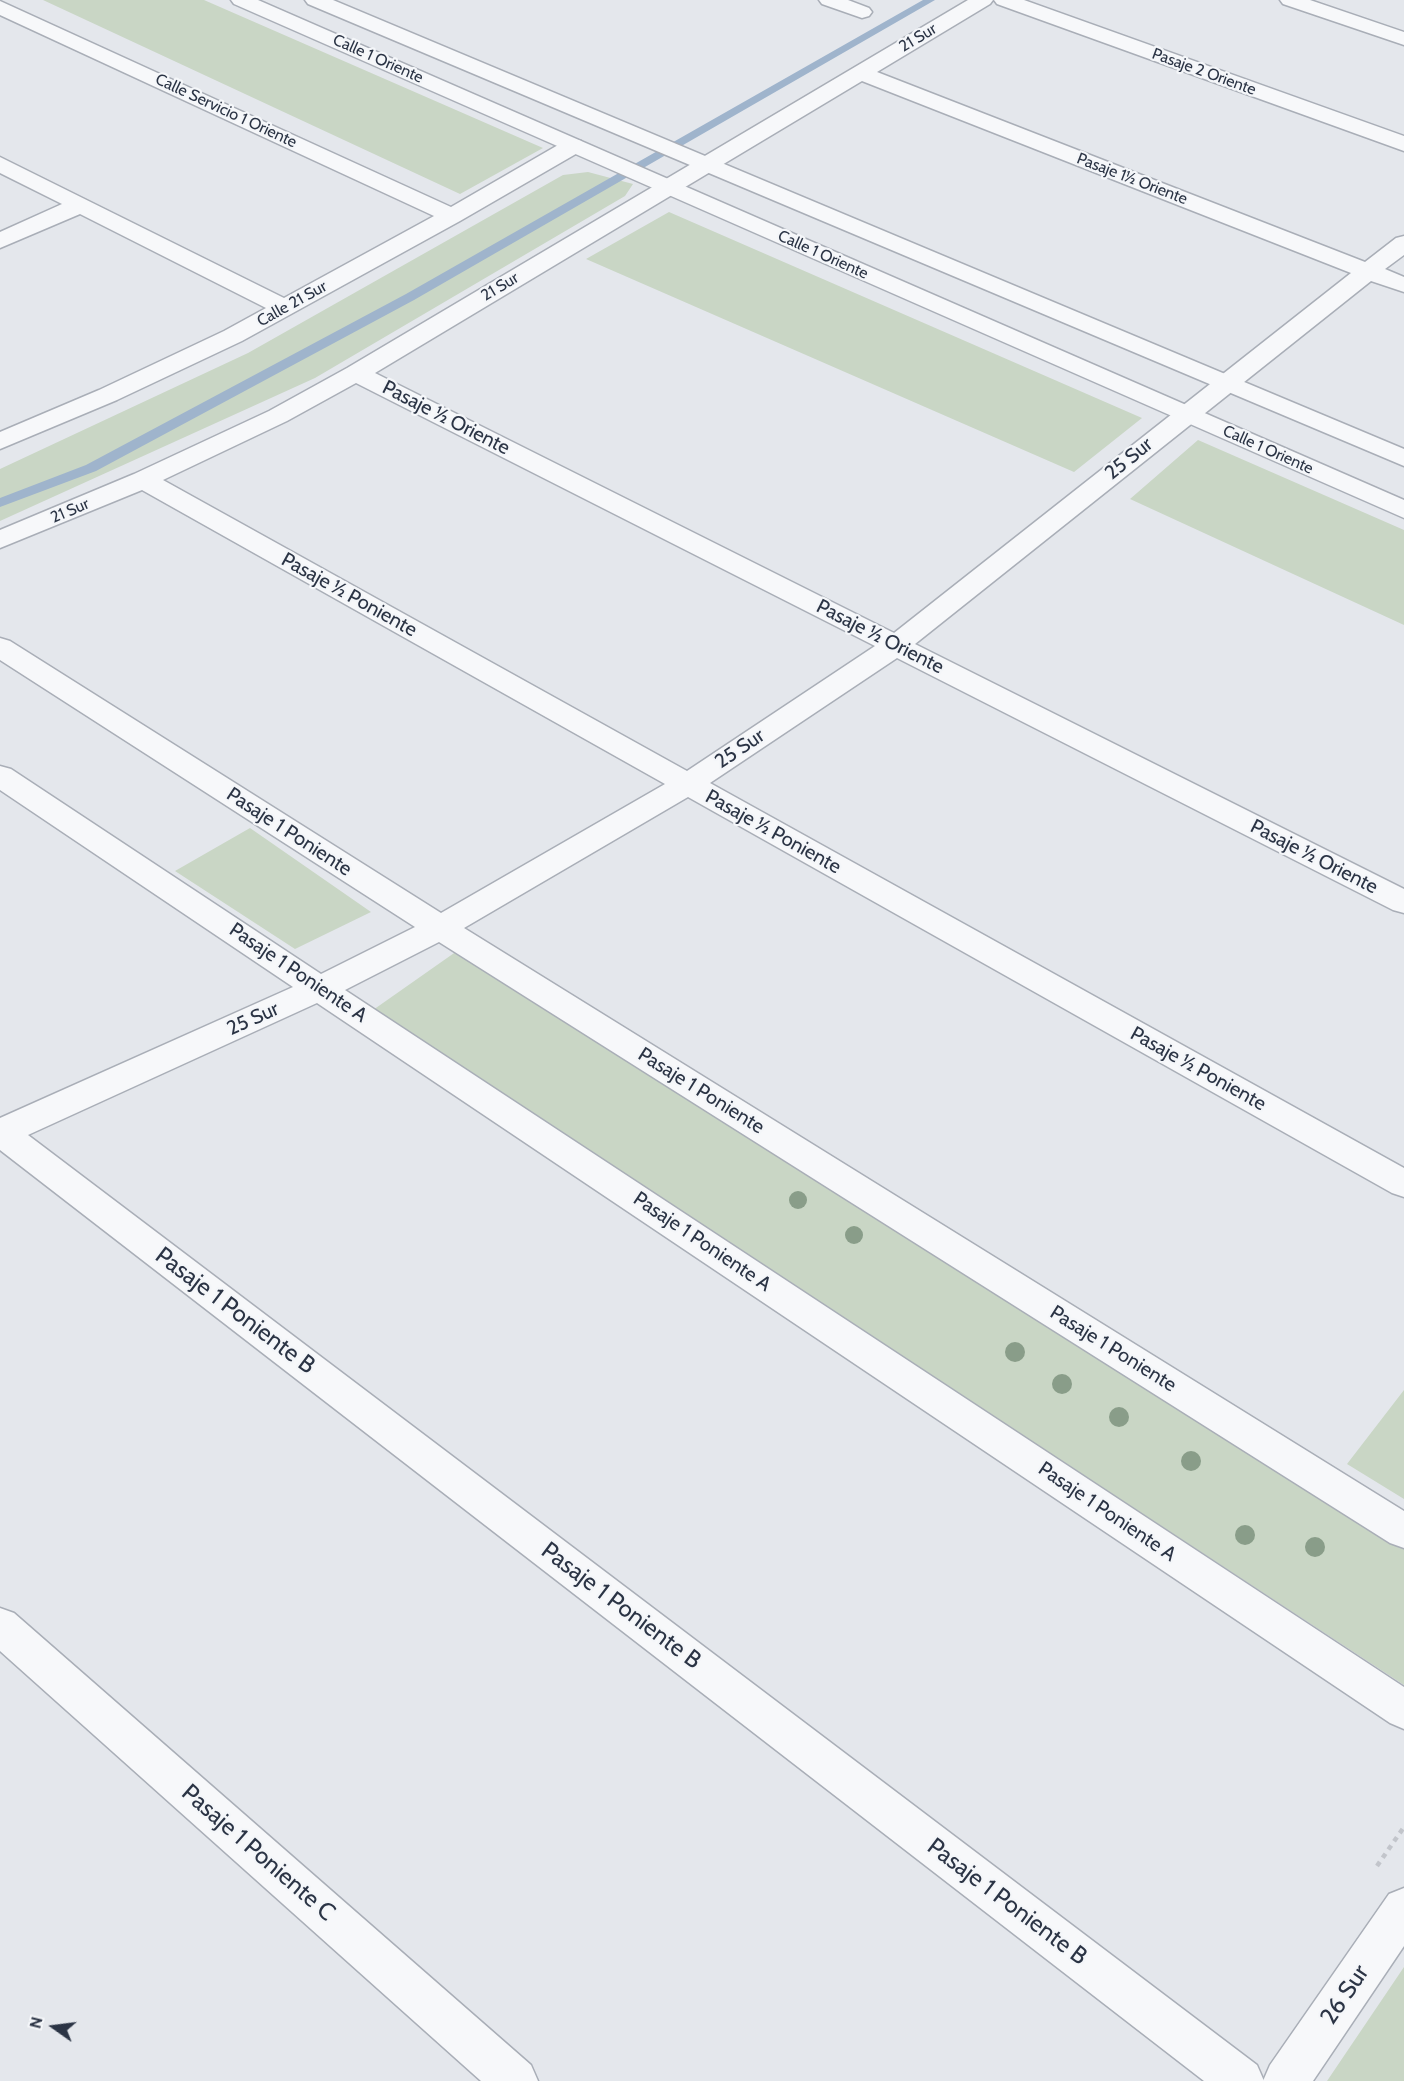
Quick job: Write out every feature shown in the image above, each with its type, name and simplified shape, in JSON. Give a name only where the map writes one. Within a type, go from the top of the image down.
[{"type":"street","name":"Calle 1 Oriente","points":[[242,0],[1404,510]]},
{"type":"street","name":"Calle 1 Oriente","points":[[315,0],[1404,458]]},
{"type":"street","points":[[829,0],[862,12]]},
{"type":"street","name":"21 Sur","points":[[0,540],[143,480],[278,416],[356,373],[983,0]]},
{"type":"street","name":"Pasaje 2 Oriente","points":[[1004,0],[1404,144]]},
{"type":"street","points":[[1290,0],[1404,39]]},
{"type":"street","name":"Calle Servicio 1 Oriente","points":[[0,7],[452,216]]},
{"type":"street","name":"Pasaje 1½ Oriente","points":[[860,73],[1404,285]]},
{"type":"street","name":"Calle 21 Sur","points":[[0,441],[178,363],[452,216],[573,146]]},
{"type":"street","points":[[0,164],[284,308]]},
{"type":"street","points":[[0,241],[80,205]]},
{"type":"street","name":"25 Sur","points":[[0,1133],[321,988],[440,928],[688,784],[896,645],[1404,243]]},
{"type":"street","name":"Pasaje ½ Oriente","points":[[356,373],[1404,902]]},
{"type":"street","name":"Pasaje ½ Poniente","points":[[143,480],[1404,1184]]},
{"type":"street","name":"Pasaje 1 Poniente","points":[[0,647],[440,928],[1404,1531]]},
{"type":"street","name":"Pasaje 1 Poniente A","points":[[0,776],[1404,1710]]},
{"type":"street","name":"Pasaje 1 Poniente B","points":[[0,1133],[1241,2081]]},
{"type":"street","name":"Pasaje 1 Poniente C","points":[[0,1626],[515,2081]]},
{"type":"street","name":"26 Sur","points":[[1286,2081],[1404,1909]]},
{"type":"green space","points":[[43,0],[204,0],[543,148],[460,194]]},
{"type":"green space","points":[[588,172],[633,184],[625,196],[315,378],[0,521],[0,469],[248,353],[563,175]]},
{"type":"green space","points":[[669,212],[1142,418],[1074,472],[586,259]]},
{"type":"green space","points":[[1198,440],[1404,530],[1404,625],[1130,499]]},
{"type":"green space","points":[[250,828],[371,912],[295,949],[175,871]]},
{"type":"green space","points":[[457,951],[1404,1543],[1404,1685],[373,1010]]},
{"type":"green space","points":[[1404,1390],[1404,1499],[1347,1464]]},
{"type":"green space","points":[[1404,1967],[1404,2081],[1327,2081]]},
{"type":"waterway","points":[[0,503],[91,468],[410,297],[930,0]]}]
